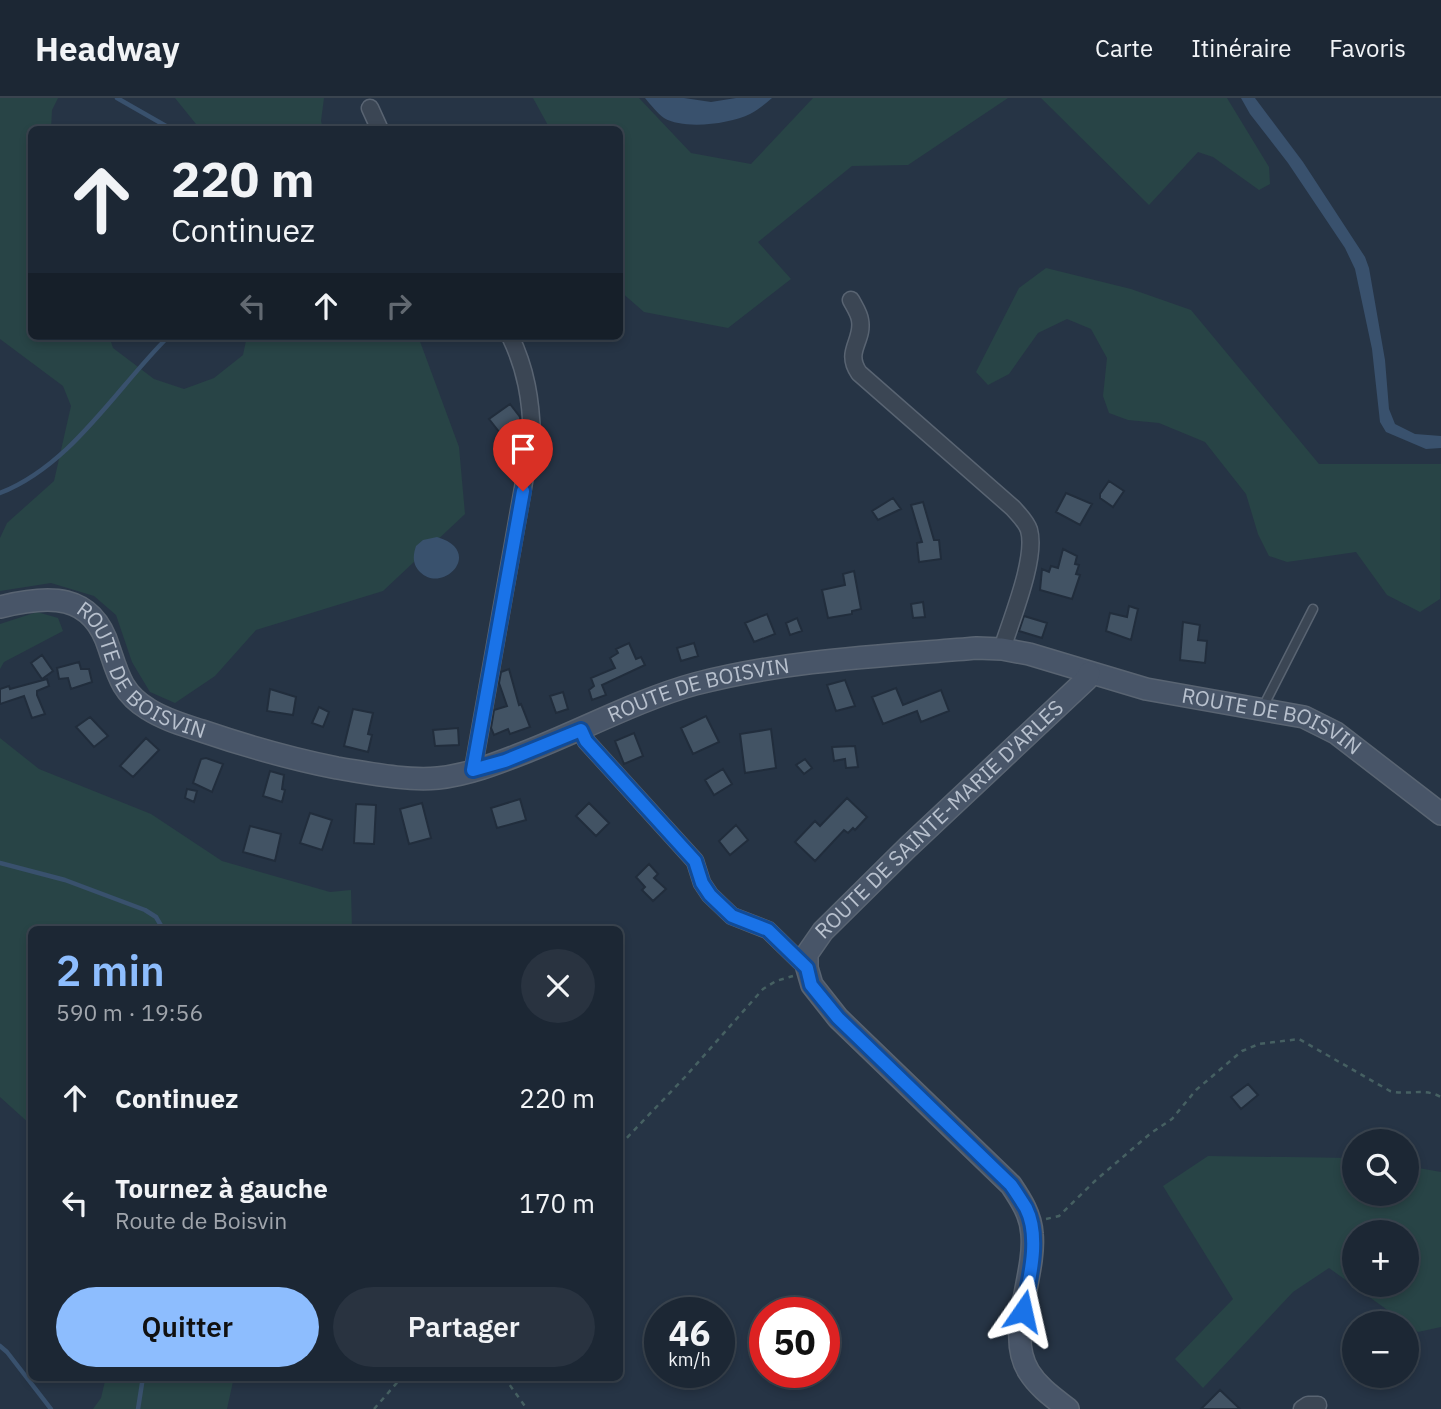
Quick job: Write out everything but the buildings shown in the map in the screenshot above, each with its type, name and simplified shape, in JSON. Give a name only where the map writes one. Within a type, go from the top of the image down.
[{"type":"main road","name":"ROUTE DE BOISVIN","points":[[0,607],[51,599],[78,605],[89,612],[104,632],[116,674],[138,702],[169,721],[245,746],[337,768],[411,778],[437,778],[505,761],[680,688],[752,671],[838,660],[977,648],[1002,649],[1029,654],[1146,689],[1304,716],[1320,723],[1441,814]]},
{"type":"main road","name":"ROUTE DE SAINTE-MARIE D'ARLES","points":[[807,968],[807,954],[823,930],[1087,679],[1089,673]]},
{"type":"main road","points":[[807,968],[811,985],[838,1018],[1011,1185],[1027,1210],[1032,1233],[1030,1272],[1019,1345],[1027,1370],[1043,1390],[1068,1409]]},
{"type":"street","points":[[370,108],[378,126]]},
{"type":"street","points":[[851,299],[861,321],[853,355],[853,362],[859,373],[1025,521],[1029,531],[1029,562],[1002,649]]},
{"type":"street","points":[[473,770],[532,437],[531,401],[522,361],[512,340]]},
{"type":"street","points":[[581,730],[586,741],[695,861],[702,883],[710,895],[732,916],[768,930],[807,968]]},
{"type":"street","points":[[1302,1409],[1308,1405],[1318,1405]]},
{"type":"lane","points":[[1261,709],[1313,609]]},
{"type":"path","points":[[623,1142],[763,989],[807,968]]},
{"type":"path","points":[[1029,1219],[1053,1219],[1059,1216],[1151,1133],[1172,1119],[1196,1090],[1242,1051],[1259,1044],[1299,1039],[1390,1091],[1400,1094],[1429,1090],[1441,1097]]},
{"type":"path","points":[[374,1409],[398,1381]]},
{"type":"path","points":[[506,1381],[527,1409]]},
{"type":"green space","points":[[0,98],[58,98],[52,110],[51,126],[28,126],[28,340],[110,340],[113,348],[154,379],[184,389],[214,378],[243,355],[246,340],[419,340],[459,447],[465,514],[383,591],[256,630],[215,676],[175,703],[150,692],[132,662],[116,615],[94,596],[51,583],[0,591],[0,538],[7,523],[54,481],[71,406],[63,386],[0,339]]},
{"type":"green space","points":[[175,98],[324,98],[322,126],[198,126]]},
{"type":"green space","points":[[533,98],[639,98],[691,153],[751,164],[813,98],[1008,98],[908,165],[852,166],[758,242],[791,279],[728,328],[644,312],[623,294],[623,126],[548,126]]},
{"type":"green space","points":[[1041,98],[1227,98],[1269,167],[1270,184],[1259,190],[1213,157],[1198,152],[1149,205]]},
{"type":"green space","points":[[1046,268],[1131,289],[1191,310],[1319,464],[1441,464],[1440,599],[1420,612],[1387,595],[1356,552],[1287,562],[1269,556],[1258,534],[1246,494],[1205,442],[1159,423],[1128,420],[1109,413],[1103,396],[1107,358],[1091,329],[1067,319],[1038,333],[1009,374],[988,385],[976,372],[1019,288]]},
{"type":"green space","points":[[37,612],[58,618],[63,631],[4,662],[0,669],[0,624]]},
{"type":"green space","points":[[0,738],[39,769],[151,814],[222,861],[330,892],[351,890],[352,926],[28,926],[28,1122],[0,1097]]},
{"type":"green space","points":[[1208,1156],[1342,1158],[1342,1206],[1419,1206],[1419,1168],[1441,1172],[1441,1327],[1419,1332],[1419,1311],[1389,1311],[1369,1297],[1419,1297],[1419,1220],[1342,1220],[1342,1277],[1329,1268],[1293,1292],[1203,1388],[1175,1359],[1233,1299],[1163,1186]]},
{"type":"green space","points":[[105,1381],[233,1381],[227,1409],[93,1409],[101,1398]]},
{"type":"water","points":[[645,98],[684,98],[711,102],[736,98],[772,98],[756,111],[741,118],[695,125],[664,118]]},
{"type":"water","points":[[1241,98],[1255,98],[1303,162],[1365,257],[1385,360],[1389,409],[1395,424],[1415,434],[1441,436],[1441,448],[1426,449],[1386,432],[1380,422],[1372,349],[1355,269],[1345,248]]},
{"type":"water","points":[[437,537],[451,543],[458,552],[459,560],[448,575],[429,578],[417,569],[414,553],[416,546],[423,540]]},
{"type":"waterway","points":[[117,98],[166,126]]},
{"type":"waterway","points":[[0,493],[26,480],[71,444],[165,340]]},
{"type":"waterway","points":[[0,863],[65,880],[145,910],[156,917],[161,926]]},
{"type":"waterway","points":[[0,1346],[28,1379]]},
{"type":"waterway","points":[[29,1381],[51,1409]]},
{"type":"waterway","points":[[138,1409],[142,1381]]},
{"type":"route","points":[[523,491],[473,770],[505,761],[581,730],[586,741],[695,861],[702,883],[710,895],[732,916],[768,930],[807,968],[811,985],[838,1018],[1011,1185],[1027,1210],[1032,1233],[1030,1272],[1023,1311]]}]
